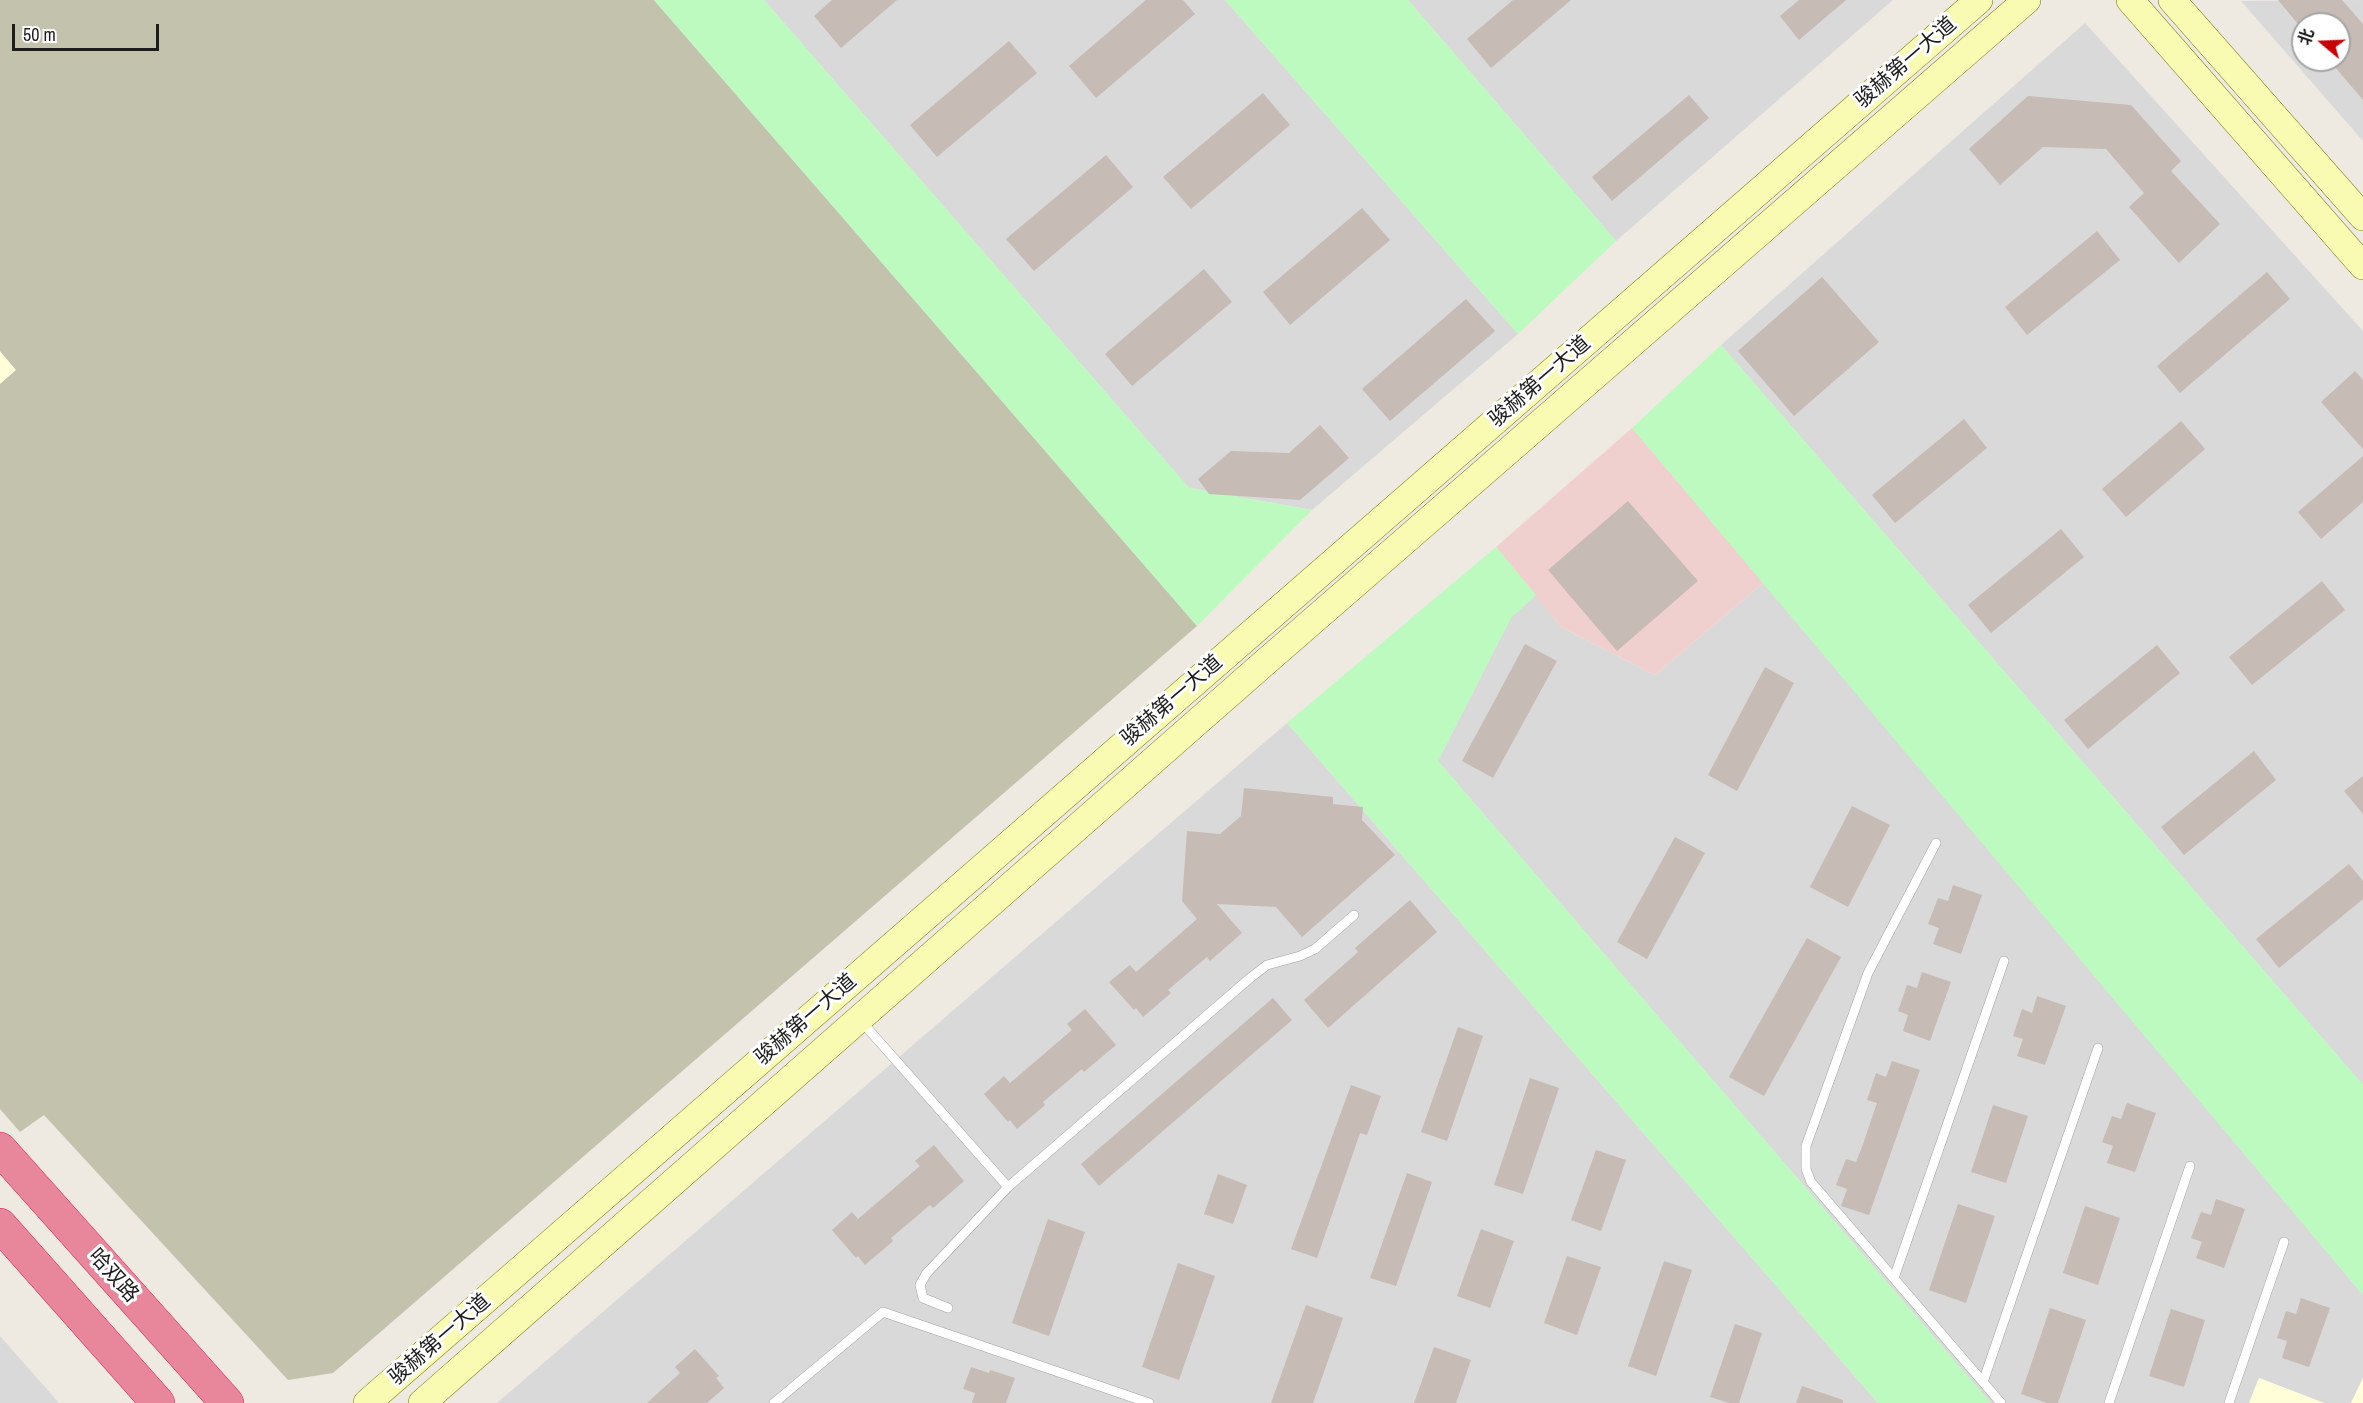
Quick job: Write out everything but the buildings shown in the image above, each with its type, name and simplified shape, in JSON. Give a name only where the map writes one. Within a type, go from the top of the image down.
[{"type":"highway","name":"哈双路","points":[[0,1149],[227,1403]]},
{"type":"highway","points":[[0,1225],[158,1403]]},
{"type":"main road","name":"骏赫第一大道","points":[[367,1403],[1979,0]]},
{"type":"main road","name":"骏赫第一大道","points":[[422,1403],[2027,0]]},
{"type":"main road","points":[[2130,0],[2363,266]]},
{"type":"main road","points":[[2172,0],[2363,217]]},
{"type":"lane","points":[[1936,843],[1868,973],[1805,1154],[1806,1168],[1811,1182],[2001,1403]]},
{"type":"lane","points":[[948,1308],[923,1298],[920,1285],[926,1274],[1008,1187],[1250,978],[1267,965],[1300,956],[1315,949],[1354,915]]},
{"type":"lane","points":[[1894,1278],[2004,961]]},
{"type":"lane","points":[[860,1019],[1008,1187]]},
{"type":"lane","points":[[1983,1382],[2098,1048]]},
{"type":"lane","points":[[2109,1403],[2190,1166]]},
{"type":"lane","points":[[2229,1403],[2284,1242]]},
{"type":"lane","points":[[774,1403],[883,1312],[1149,1403]]},
{"type":"shaded area","points":[[0,0],[654,0],[1197,626],[333,1373],[288,1380],[44,1115],[20,1132],[0,1109],[0,384],[16,370],[0,351]]},
{"type":"shaded area","points":[[764,0],[1225,0],[1518,334],[1312,510],[1189,488]]},
{"type":"shaded area","points":[[1408,0],[1893,0],[1616,241]]},
{"type":"shaded area","points":[[2363,0],[2363,141],[2303,72],[2351,72],[2351,12],[2291,12],[2291,58],[2241,1]]},
{"type":"shaded area","points":[[2085,23],[2363,331],[2363,1085],[1721,345]]},
{"type":"shaded area","points":[[0,351],[16,370],[0,384]]},
{"type":"shaded area","points":[[1632,428],[1764,582],[1655,675],[1561,627],[1496,547]]},
{"type":"shaded area","points":[[1764,582],[2363,1295],[2363,1378],[2351,1403],[2324,1403],[2259,1378],[2249,1403],[1991,1403],[1438,761],[1511,617],[1536,595],[1561,627],[1655,675]]},
{"type":"shaded area","points":[[1287,723],[1878,1403],[497,1403]]},
{"type":"shaded area","points":[[0,1336],[59,1403],[0,1403]]},
{"type":"shaded area","points":[[2259,1378],[2324,1403],[2249,1403]]},
{"type":"shaded area","points":[[2363,1378],[2363,1403],[2351,1403]]},
{"type":"green space","points":[[654,0],[764,0],[1189,488],[1312,510],[1197,626]]},
{"type":"green space","points":[[1225,0],[1408,0],[1616,241],[1518,334]]},
{"type":"green space","points":[[1721,345],[2363,1085],[2363,1295],[1632,428]]},
{"type":"green space","points":[[1496,547],[1536,595],[1511,618],[1438,761],[1991,1403],[1878,1403],[1287,723]]}]
